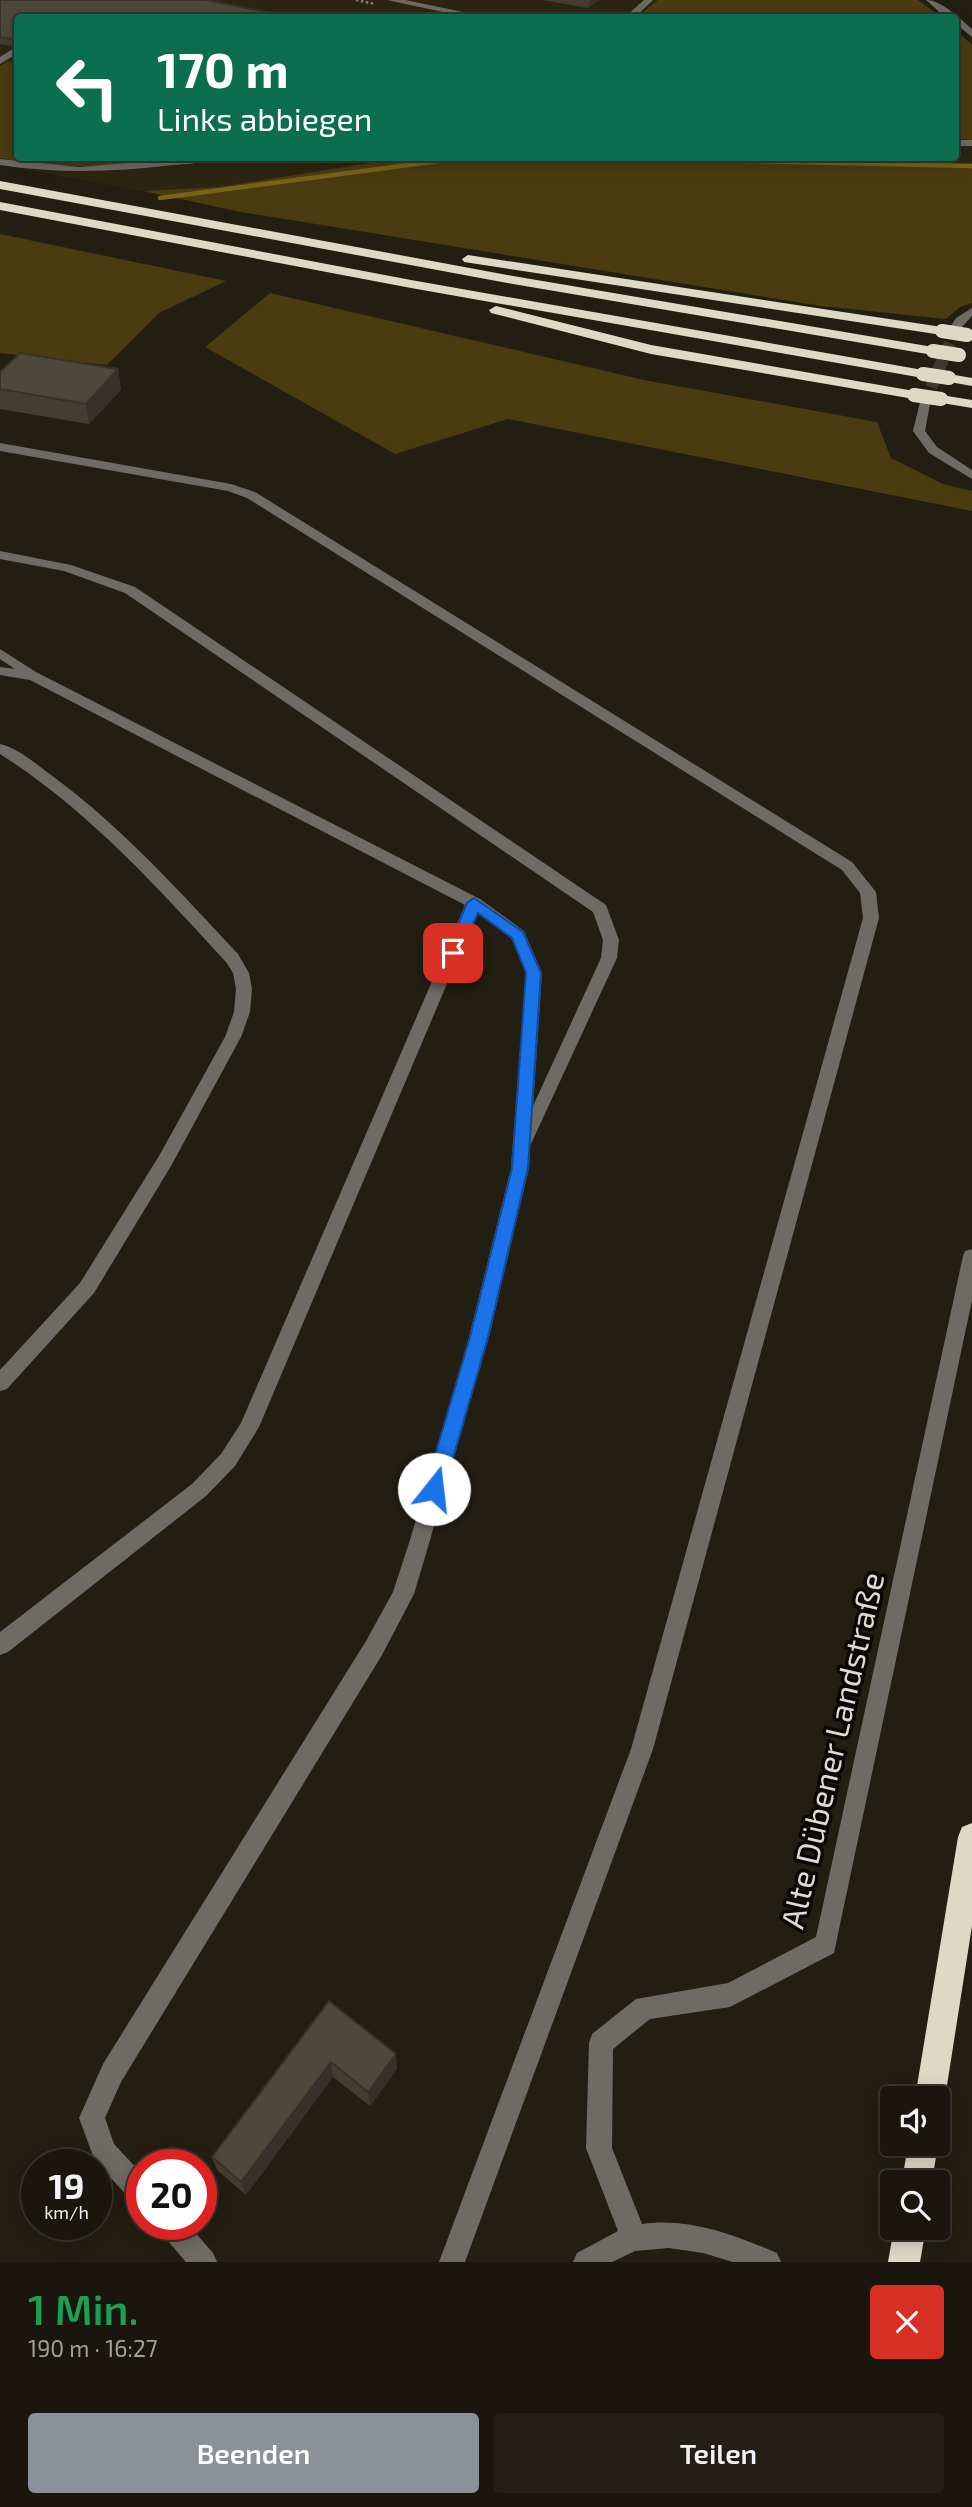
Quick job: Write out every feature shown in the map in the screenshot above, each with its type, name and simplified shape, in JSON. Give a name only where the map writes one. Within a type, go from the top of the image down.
[{"type":"highway","points":[[0,185],[299,242],[965,356]]},
{"type":"highway","points":[[0,206],[411,284],[972,382]]},
{"type":"highway","points":[[299,242],[492,261],[965,333]]},
{"type":"highway","points":[[411,284],[547,326],[660,351],[919,400],[941,399],[969,404]]},
{"type":"highway","points":[[932,2086],[972,1837]]},
{"type":"highway","points":[[904,2262],[908,2240]]},
{"type":"street","points":[[391,0],[466,14]]},
{"type":"street","points":[[633,14],[649,0]]},
{"type":"street","points":[[930,0],[948,14]]},
{"type":"street","points":[[0,162],[48,170],[86,171],[178,161]]},
{"type":"street","points":[[965,333],[960,320],[972,311]]},
{"type":"street","points":[[919,400],[919,431],[933,450],[972,475]]},
{"type":"street","points":[[0,447],[232,488],[251,495],[847,866],[868,892],[871,918],[642,1749],[452,2262]]},
{"type":"street","points":[[0,555],[75,568],[100,575],[130,590],[600,909],[611,940],[609,958],[521,1152]]},
{"type":"street","points":[[0,653],[34,676],[474,903],[518,935],[534,973],[520,1168],[479,1337],[402,1594],[374,1648],[112,2073],[92,2118],[104,2152],[126,2176]]},
{"type":"street","points":[[0,671],[34,676]]},
{"type":"street","points":[[0,748],[28,764],[73,798],[157,878],[232,958],[241,972],[244,989],[242,1012],[233,1037],[165,1161],[94,1276],[33,1350],[0,1383]]},
{"type":"street","points":[[0,1645],[200,1490],[228,1460],[249,1427],[474,903]]},
{"type":"street","name":"Alte Dübener Landstraße","points":[[634,2238],[599,2148],[601,2043],[645,2008],[730,1995],[825,1945],[972,1256]]},
{"type":"street","points":[[586,2262],[634,2238],[683,2235],[738,2250],[768,2262]]},
{"type":"street","points":[[184,2240],[204,2262]]},
{"type":"path","points":[[841,14],[890,14]]},
{"type":"shaded area","points":[[0,0],[903,0],[920,14],[14,14],[14,161],[381,161],[219,187],[143,191],[0,165]]},
{"type":"shaded area","points":[[658,0],[918,0],[937,14],[641,14]]},
{"type":"shaded area","points":[[959,33],[972,45],[972,140],[959,139]]},
{"type":"shaded area","points":[[959,49],[972,64],[972,164],[884,161],[959,161]]},
{"type":"shaded area","points":[[8,61],[14,64],[14,160],[0,158],[0,66]]},
{"type":"shaded area","points":[[19,161],[156,161],[93,166]]},
{"type":"shaded area","points":[[381,161],[884,161],[972,164],[972,303],[960,307],[946,319],[821,306],[241,212],[143,191],[219,187]]},
{"type":"shaded area","points":[[0,234],[226,281],[159,313],[107,365],[0,353]]},
{"type":"shaded area","points":[[270,293],[644,380],[877,422],[891,458],[943,484],[972,491],[972,511],[508,419],[395,454],[205,347]]},
{"type":"building","points":[[0,0],[206,0],[278,14],[14,14],[14,39],[0,37]]},
{"type":"building","points":[[20,353],[118,369],[86,404],[0,389],[0,372]]},
{"type":"building","points":[[329,2001],[396,2054],[368,2092],[331,2062],[241,2182],[217,2161],[217,2150]]},
{"type":"waterway","points":[[160,198],[438,161]]},
{"type":"waterway","points":[[753,161],[972,166]]},
{"type":"tunnel","points":[[924,404],[957,326]]},
{"type":"route","points":[[434,1489],[479,1337],[520,1168],[534,973],[518,935],[474,903],[453,953]]}]
